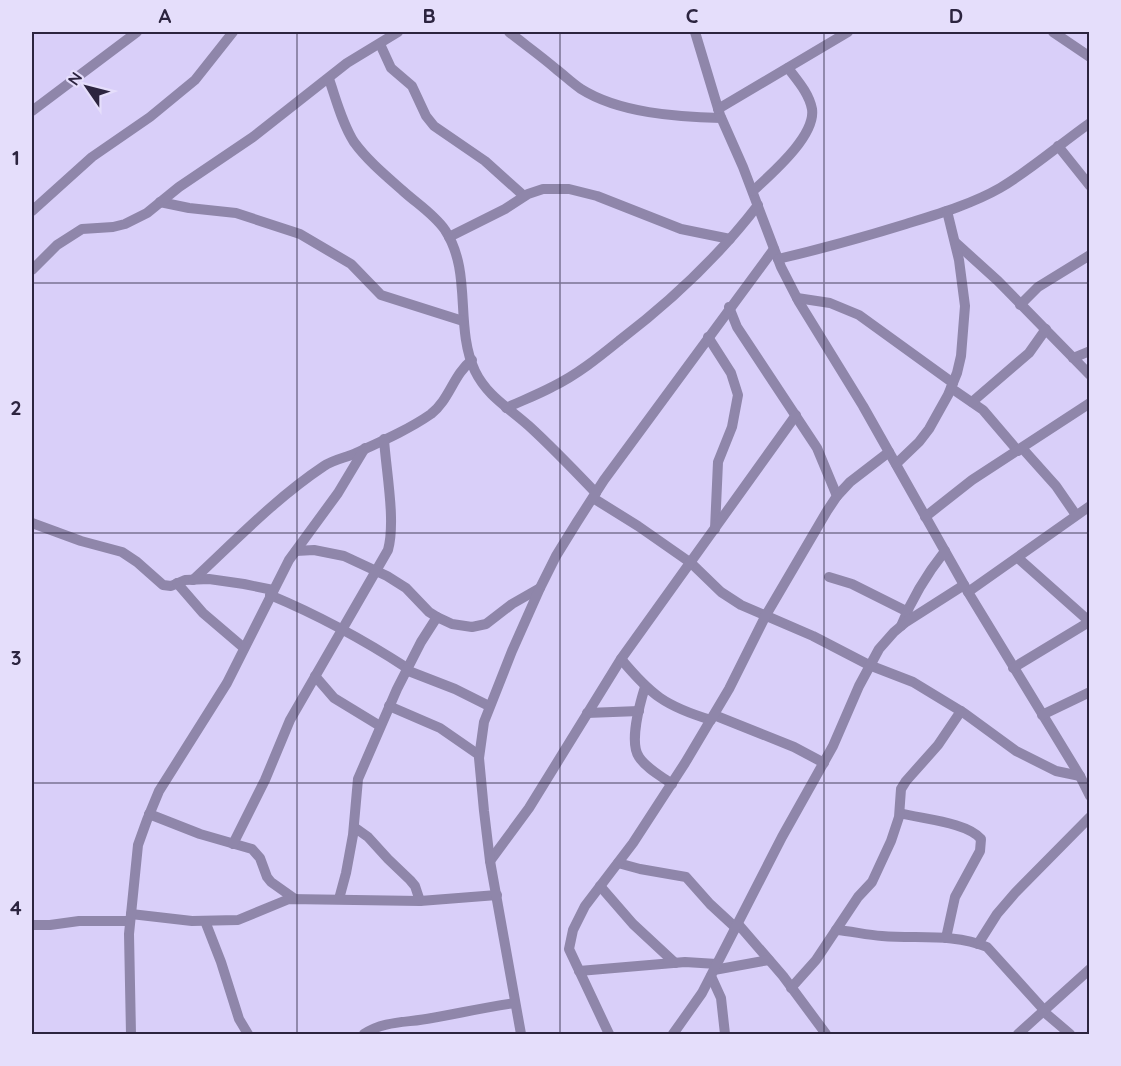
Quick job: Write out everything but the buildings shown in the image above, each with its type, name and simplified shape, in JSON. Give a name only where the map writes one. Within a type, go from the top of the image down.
[{"type":"street","points":[[32,111],[137,32]]},
{"type":"street","points":[[32,211],[92,157],[150,117],[195,80],[233,32]]},
{"type":"street","points":[[33,265],[57,245],[82,229],[113,227],[147,213],[253,137],[347,63],[398,32]]},
{"type":"street","points":[[508,32],[583,90],[628,107],[660,114],[720,113],[848,32]]},
{"type":"street","points":[[695,32],[720,113],[753,191],[776,254],[797,298],[863,406],[1013,668],[1082,773],[1089,796]]},
{"type":"street","points":[[1053,32],[1089,57]]},
{"type":"street","points":[[380,44],[391,68],[412,86],[426,116],[434,126],[485,161],[524,196]]},
{"type":"street","points":[[753,191],[784,162],[805,135],[812,118],[812,109],[807,96],[788,68]]},
{"type":"street","points":[[329,79],[341,114],[354,141],[377,168],[432,216],[454,246],[462,279],[463,321],[475,370],[486,389],[528,425],[594,495],[691,563],[721,592],[741,605],[813,636],[869,665],[914,682],[961,711],[1016,751],[1056,771],[1082,773]]},
{"type":"street","points":[[521,1035],[490,861],[479,755],[481,735],[489,706],[556,556],[594,495],[729,308],[776,254],[860,238],[946,211],[998,189],[1089,123]]},
{"type":"street","points":[[1058,146],[1089,186]]},
{"type":"street","points":[[449,237],[505,209],[524,196],[543,189],[569,189],[597,196],[681,229],[730,239]]},
{"type":"street","points":[[160,202],[236,213],[300,234],[351,264],[381,295],[463,321]]},
{"type":"street","points":[[506,408],[552,387],[612,346],[674,296],[730,239],[758,205]]},
{"type":"street","points":[[896,464],[920,442],[952,385],[961,356],[965,306],[956,243],[946,211]]},
{"type":"street","points":[[956,243],[978,261],[1089,375]]},
{"type":"street","points":[[1020,305],[1038,287],[1089,255]]},
{"type":"street","points":[[797,298],[830,303],[859,315],[952,385],[982,410],[1089,520]]},
{"type":"street","points":[[729,308],[737,327],[817,448],[837,496]]},
{"type":"street","points":[[972,402],[1029,353],[1046,329]]},
{"type":"street","points":[[708,337],[731,373],[738,395],[732,427],[718,462],[715,529]]},
{"type":"street","points":[[1072,358],[1089,351]]},
{"type":"street","points":[[193,580],[285,494],[326,465],[403,431],[433,412],[448,394],[464,366],[472,360]]},
{"type":"street","points":[[925,517],[972,480],[1089,403]]},
{"type":"street","points":[[490,861],[530,808],[621,659],[796,415]]},
{"type":"street","points":[[233,844],[265,780],[290,720],[388,550],[391,541],[384,439]]},
{"type":"street","points":[[131,1035],[129,1016],[131,917],[138,845],[149,814],[159,791],[213,709],[272,592],[296,551],[338,493],[365,448]]},
{"type":"street","points":[[609,1035],[569,949],[570,939],[580,915],[672,784],[712,717],[766,615],[837,496],[863,471],[890,453]]},
{"type":"street","points":[[673,1035],[690,1012],[714,970],[782,837],[824,763],[845,722],[869,665],[879,649],[901,626],[1017,558],[1082,511]]},
{"type":"street","points":[[32,523],[81,541],[122,552],[168,587],[177,583],[209,579],[244,584],[272,592],[365,642],[407,669],[456,688],[489,706]]},
{"type":"street","points":[[296,551],[329,552],[375,570],[406,588],[429,612],[452,624],[480,626],[540,588]]},
{"type":"street","points":[[901,626],[922,580],[945,551]]},
{"type":"street","points":[[1013,668],[1089,622],[1017,558]]},
{"type":"street","points":[[829,577],[852,584],[906,611]]},
{"type":"street","points":[[177,583],[203,612],[244,648]]},
{"type":"street","points":[[339,899],[354,826],[358,779],[407,669],[437,617]]},
{"type":"street","points":[[621,659],[645,687],[671,706],[712,717],[795,747],[824,763]]},
{"type":"street","points":[[315,676],[334,698],[380,726]]},
{"type":"street","points":[[645,687],[635,740],[638,755],[652,770],[672,784]]},
{"type":"street","points":[[1042,715],[1089,692]]},
{"type":"street","points":[[389,706],[440,728],[479,755]]},
{"type":"street","points":[[587,713],[639,711]]},
{"type":"street","points":[[791,988],[816,960],[872,882],[891,841],[900,813],[901,789],[938,745],[961,711]]},
{"type":"street","points":[[900,813],[957,826],[981,839],[980,850],[951,909],[946,938]]},
{"type":"street","points":[[149,814],[256,851],[267,877],[295,899]]},
{"type":"street","points":[[978,944],[997,914],[1015,892],[1089,817]]},
{"type":"street","points":[[354,826],[410,880],[415,886],[420,902]]},
{"type":"street","points":[[618,863],[686,877],[710,904],[737,926],[769,960],[826,1035]]},
{"type":"street","points":[[600,886],[633,924],[675,963]]},
{"type":"street","points":[[32,925],[131,917],[205,921],[238,920],[289,899],[420,902],[497,895]]},
{"type":"street","points":[[205,921],[239,1019],[248,1035]]},
{"type":"street","points":[[836,930],[880,936],[946,938],[987,947],[1070,1035]]},
{"type":"street","points":[[579,971],[675,963],[714,970],[769,960]]},
{"type":"street","points":[[1018,1035],[1089,969]]},
{"type":"street","points":[[714,970],[721,998],[725,1035]]},
{"type":"street","points":[[364,1035],[381,1025],[393,1022],[431,1018],[515,1003]]}]
